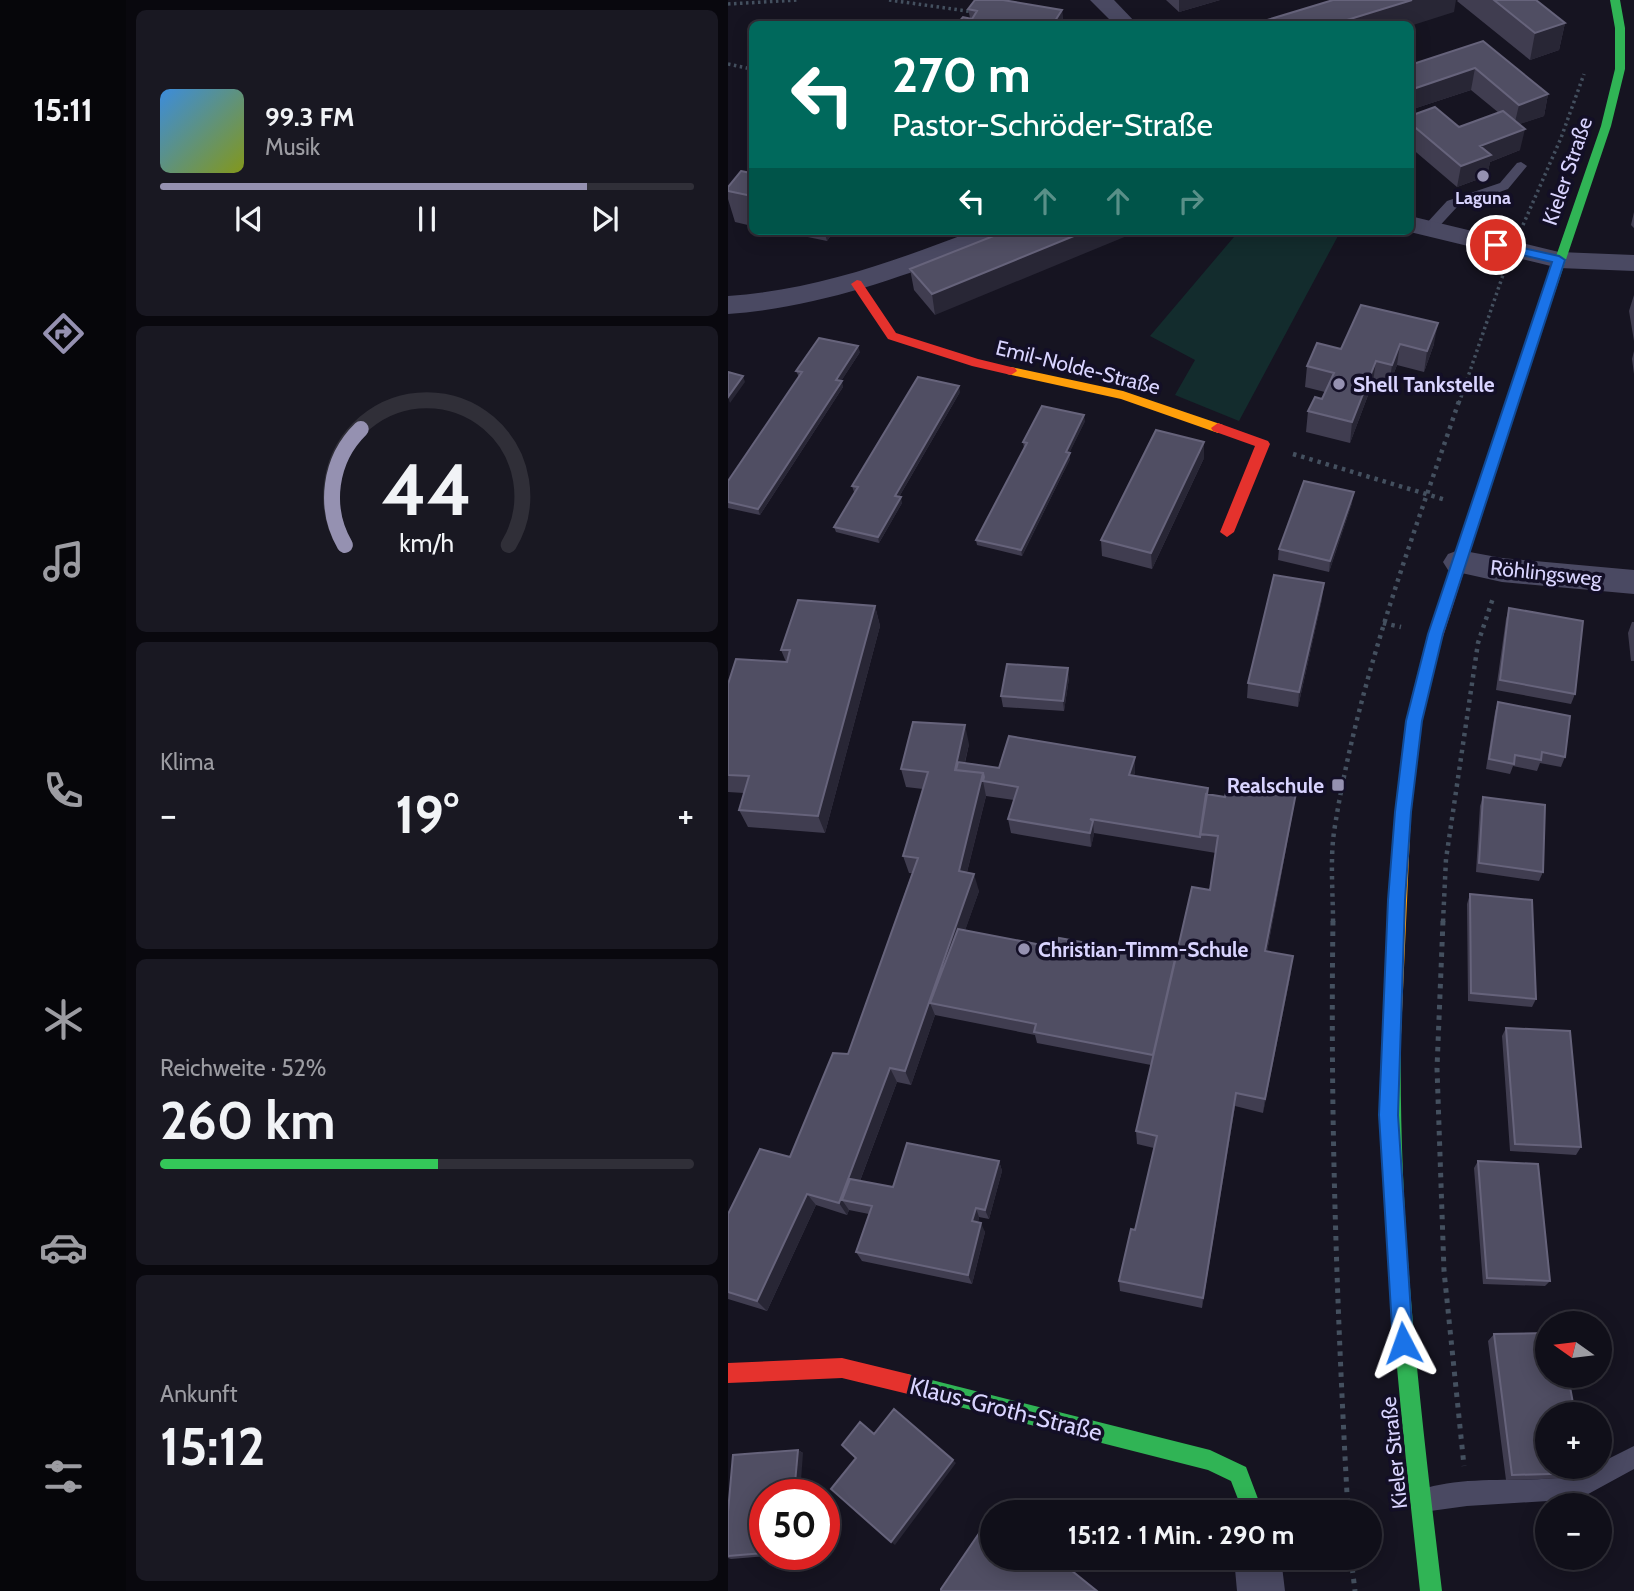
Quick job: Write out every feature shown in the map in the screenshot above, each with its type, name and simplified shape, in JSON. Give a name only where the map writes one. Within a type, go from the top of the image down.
[{"type":"main road","name":"Kieler Straße","points":[[1431,1591],[1403,1343],[1389,1115],[1403,812],[1414,721],[1435,634],[1606,126],[1627,29],[1615,0]]},
{"type":"main road","name":"Emil-Nolde-Straße","points":[[857,284],[892,336],[976,363],[1123,395],[1263,444]]},
{"type":"main road","points":[[1227,532],[1263,444]]},
{"type":"main road","name":"Klaus-Groth-Straße","points":[[728,1373],[842,1368],[1210,1460],[1239,1474],[1249,1500]]},
{"type":"street","points":[[1101,0],[1123,21]]},
{"type":"street","points":[[1420,227],[1559,260],[1634,263]]},
{"type":"street","points":[[728,305],[804,296],[857,284],[986,235]]},
{"type":"street","name":"Röhlingsweg","points":[[1459,562],[1502,570],[1634,582]]},
{"type":"street","points":[[1259,1570],[1261,1591]]},
{"type":"lane","points":[[1420,227],[1452,204],[1504,186],[1521,166]]},
{"type":"lane","points":[[1419,1500],[1579,1487],[1634,1457]]},
{"type":"path","points":[[728,4],[798,0]]},
{"type":"path","points":[[888,0],[979,13]]},
{"type":"path","points":[[728,64],[749,68]]},
{"type":"path","points":[[1263,444],[1477,510]]},
{"type":"path","points":[[1467,1494],[1444,1271],[1438,1054],[1446,859],[1478,643],[1502,570]]},
{"type":"path","points":[[1352,1570],[1355,1591]]},
{"type":"green space","points":[[1236,235],[1338,235],[1239,421],[1175,395],[1195,360],[1150,336]]},
{"type":"building","points":[[975,0],[1003,0],[1062,10],[1055,21],[960,21],[963,17],[972,19],[977,11],[968,9]]},
{"type":"building","points":[[1333,0],[1412,0],[1344,21],[1264,21]]},
{"type":"building","points":[[1494,0],[1536,0],[1565,23],[1535,33]]},
{"type":"building","points":[[1483,41],[1548,94],[1519,105],[1475,68],[1414,89],[1414,64]]},
{"type":"building","points":[[1435,107],[1459,127],[1503,111],[1525,129],[1480,146],[1491,155],[1461,166],[1414,126],[1414,115]]},
{"type":"building","points":[[741,171],[749,173],[749,195],[728,191],[728,187]]},
{"type":"building","points":[[996,235],[1076,235],[932,294],[910,269]]},
{"type":"building","points":[[1361,305],[1438,323],[1427,351],[1400,344],[1392,365],[1376,361],[1352,422],[1308,411],[1315,397],[1322,399],[1334,373],[1307,366],[1317,343],[1341,349]]},
{"type":"building","points":[[819,338],[858,346],[836,380],[842,381],[758,509],[728,502],[728,481],[802,372],[796,371]]},
{"type":"building","points":[[728,372],[743,376],[728,397]]},
{"type":"building","points":[[918,377],[959,386],[895,496],[901,497],[878,537],[834,527],[858,487],[852,486]]},
{"type":"building","points":[[1042,406],[1084,415],[1066,452],[1070,453],[1021,550],[976,540],[1027,443],[1023,442]]},
{"type":"building","points":[[1156,430],[1204,442],[1151,553],[1101,540]]},
{"type":"building","points":[[1304,481],[1354,492],[1330,561],[1279,549]]},
{"type":"building","points":[[1274,575],[1324,583],[1299,692],[1248,683]]},
{"type":"building","points":[[798,600],[875,606],[818,816],[739,810],[749,776],[728,775],[728,684],[736,659],[787,662],[790,650],[781,650]]},
{"type":"building","points":[[1509,608],[1583,621],[1575,694],[1500,680]]},
{"type":"building","points":[[1007,664],[1068,668],[1063,701],[1001,696]]},
{"type":"building","points":[[1498,702],[1570,716],[1565,757],[1542,752],[1541,760],[1515,755],[1514,764],[1489,759]]},
{"type":"building","points":[[913,722],[965,725],[955,770],[983,773],[959,871],[974,874],[905,1071],[890,1068],[839,1203],[807,1194],[757,1301],[728,1292],[728,1214],[760,1149],[790,1157],[833,1053],[848,1054],[918,858],[903,856],[928,772],[901,769]]},
{"type":"building","points":[[1009,736],[1135,757],[1129,775],[1208,788],[1200,837],[1090,819],[1093,821],[1090,833],[1008,819],[1018,787],[983,781],[983,773],[956,770],[958,762],[999,768]]},
{"type":"building","points":[[1229,781],[1296,793],[1265,951],[1293,956],[1265,1099],[1236,1093],[1203,1298],[1119,1281],[1131,1229],[1135,1230],[1157,1136],[1136,1131],[1192,887],[1210,890],[1218,836],[1200,834],[1206,794],[1225,797]]},
{"type":"building","points":[[1483,797],[1545,805],[1543,872],[1479,863]]},
{"type":"building","points":[[1470,894],[1532,900],[1536,999],[1471,993]]},
{"type":"building","points":[[958,929],[1057,948],[1059,938],[1175,959],[1153,1055],[1034,1032],[1036,1024],[930,1003]]},
{"type":"building","points":[[1506,1028],[1570,1031],[1581,1147],[1515,1144]]},
{"type":"building","points":[[907,1143],[999,1161],[985,1210],[976,1208],[972,1221],[981,1223],[968,1275],[856,1252],[872,1206],[842,1200],[850,1179],[893,1187]]},
{"type":"building","points":[[1478,1161],[1538,1164],[1550,1281],[1487,1278]]},
{"type":"building","points":[[1535,1333],[1535,1388],[1570,1388],[1573,1402],[1535,1402],[1535,1474],[1512,1475],[1494,1334]]},
{"type":"building","points":[[894,1409],[953,1460],[891,1542],[840,1497],[839,1479],[856,1458],[842,1445],[860,1422],[874,1434]]},
{"type":"building","points":[[798,1450],[795,1479],[749,1479],[749,1554],[728,1556],[728,1512],[733,1455]]},
{"type":"building","points":[[980,1532],[980,1570],[1071,1570],[1097,1591],[941,1591]]},
{"type":"traffic: fast","points":[[1519,381],[1606,126],[1620,69],[1620,28],[1615,0]]},
{"type":"traffic: fast","points":[[1392,1035],[1392,1174],[1396,1244],[1431,1591]]},
{"type":"traffic: fast","points":[[908,1384],[1210,1460],[1239,1474],[1249,1500]]},
{"type":"traffic: slow","points":[[1011,371],[1123,395],[1218,428]]},
{"type":"traffic: slow","points":[[1392,1035],[1403,812],[1414,721],[1431,652]]},
{"type":"traffic: jam","points":[[857,284],[892,336],[976,363],[1011,371]]},
{"type":"traffic: jam","points":[[1431,652],[1519,381]]},
{"type":"traffic: jam","points":[[1218,428],[1263,444],[1227,532]]},
{"type":"traffic: jam","points":[[728,1373],[842,1368],[908,1384]]},
{"type":"place","name":"Laguna","points":[[1483,176]]},
{"type":"place","name":"Shell Tankstelle","points":[[1339,384]]},
{"type":"place","name":"Realschule","points":[[1338,785]]},
{"type":"place","name":"Christian-Timm-Schule","points":[[1024,949]]},
{"type":"route","points":[[1403,1343],[1389,1115],[1397,900],[1403,812],[1414,721],[1435,634],[1559,260],[1496,245]]}]
